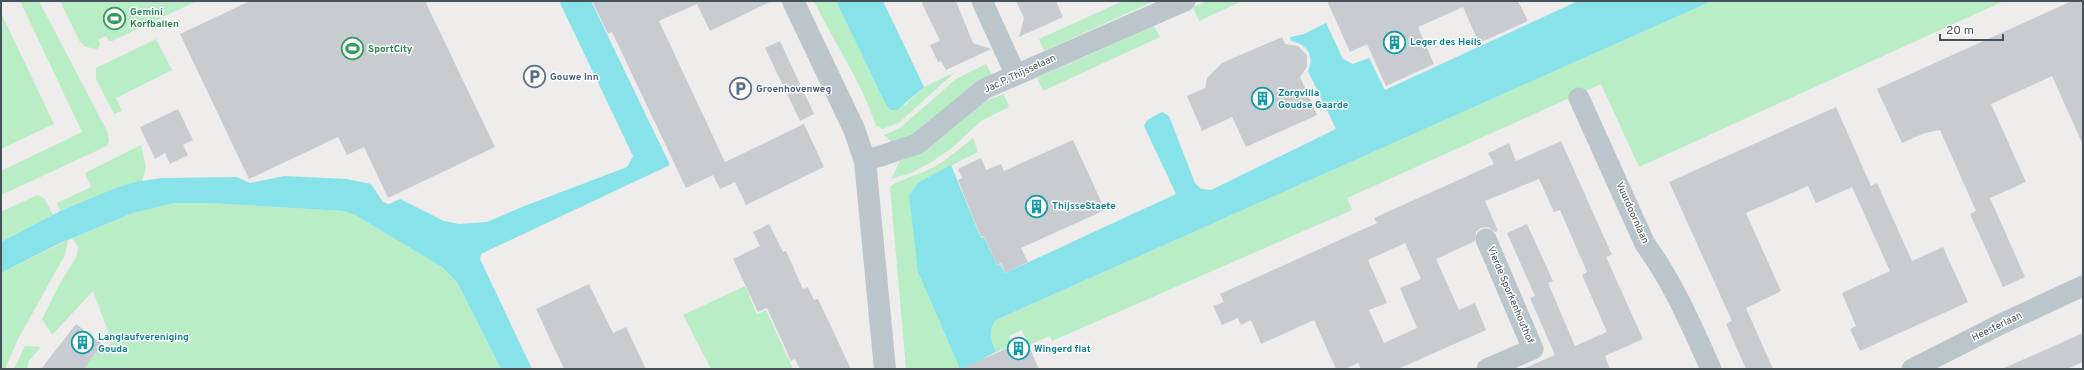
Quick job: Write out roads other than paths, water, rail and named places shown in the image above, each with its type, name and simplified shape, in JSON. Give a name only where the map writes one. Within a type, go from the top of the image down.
[{"type":"street","points":[[793,1],[854,130],[865,161],[885,369]]},
{"type":"street","points":[[982,1],[1016,75]]},
{"type":"street","name":"Jac.P. Thijsselaan","points":[[865,161],[917,144],[984,89],[1185,1]]},
{"type":"street","name":"Vuurdoornlaan","points":[[1579,98],[1645,244],[1654,256],[1690,323],[1710,369]]},
{"type":"street","name":"Vierde Sporkenhouthof","points":[[1486,239],[1533,349],[1487,369]]},
{"type":"street","name":"Heesterlaan","points":[[1912,369],[2001,324],[2083,286]]},
{"type":"water","points":[[559,1],[591,1],[670,165],[481,254],[480,259],[532,369],[501,369],[457,282],[442,267],[355,215],[343,211],[208,203],[174,203],[133,213],[60,243],[1,273],[1,242],[60,211],[116,188],[135,182],[162,178],[237,177],[250,183],[284,176],[347,179],[371,184],[383,202],[389,204],[400,199],[444,221],[459,224],[487,222],[627,167],[633,156]]},
{"type":"water","points":[[836,1],[883,1],[924,87],[897,110],[890,110],[885,103]]},
{"type":"water","points":[[1578,1],[1712,1],[996,320],[993,324],[991,336],[996,352],[984,358],[989,369],[960,369],[918,272],[909,195],[919,182],[951,165],[981,238],[984,237],[997,265],[1000,264],[1005,273],[1176,194],[1144,126],[1147,120],[1162,112],[1169,116],[1195,183],[1201,189],[1211,190],[1336,129],[1308,71],[1311,60],[1308,52],[1301,45],[1291,41],[1290,37],[1304,34],[1326,23],[1343,59],[1353,64],[1369,58],[1385,90]]},
{"type":"place","name":"Gemini Korfballen","points":[[115,18]]},
{"type":"place","name":"Leger des Heils","points":[[1395,42]]},
{"type":"place","name":"SportCity","points":[[353,49]]},
{"type":"place","name":"Gouwe Inn","points":[[534,77]]},
{"type":"place","name":"Groenhovenweg","points":[[740,89]]},
{"type":"place","name":"Zorgvilla Goudse Gaarde","points":[[1262,99]]},
{"type":"place","name":"ThijsseStaete","points":[[1036,206]]},
{"type":"place","name":"Langlaufvereniging Gouda","points":[[82,343]]},
{"type":"place","name":"Wingerd flat","points":[[1018,349]]}]
